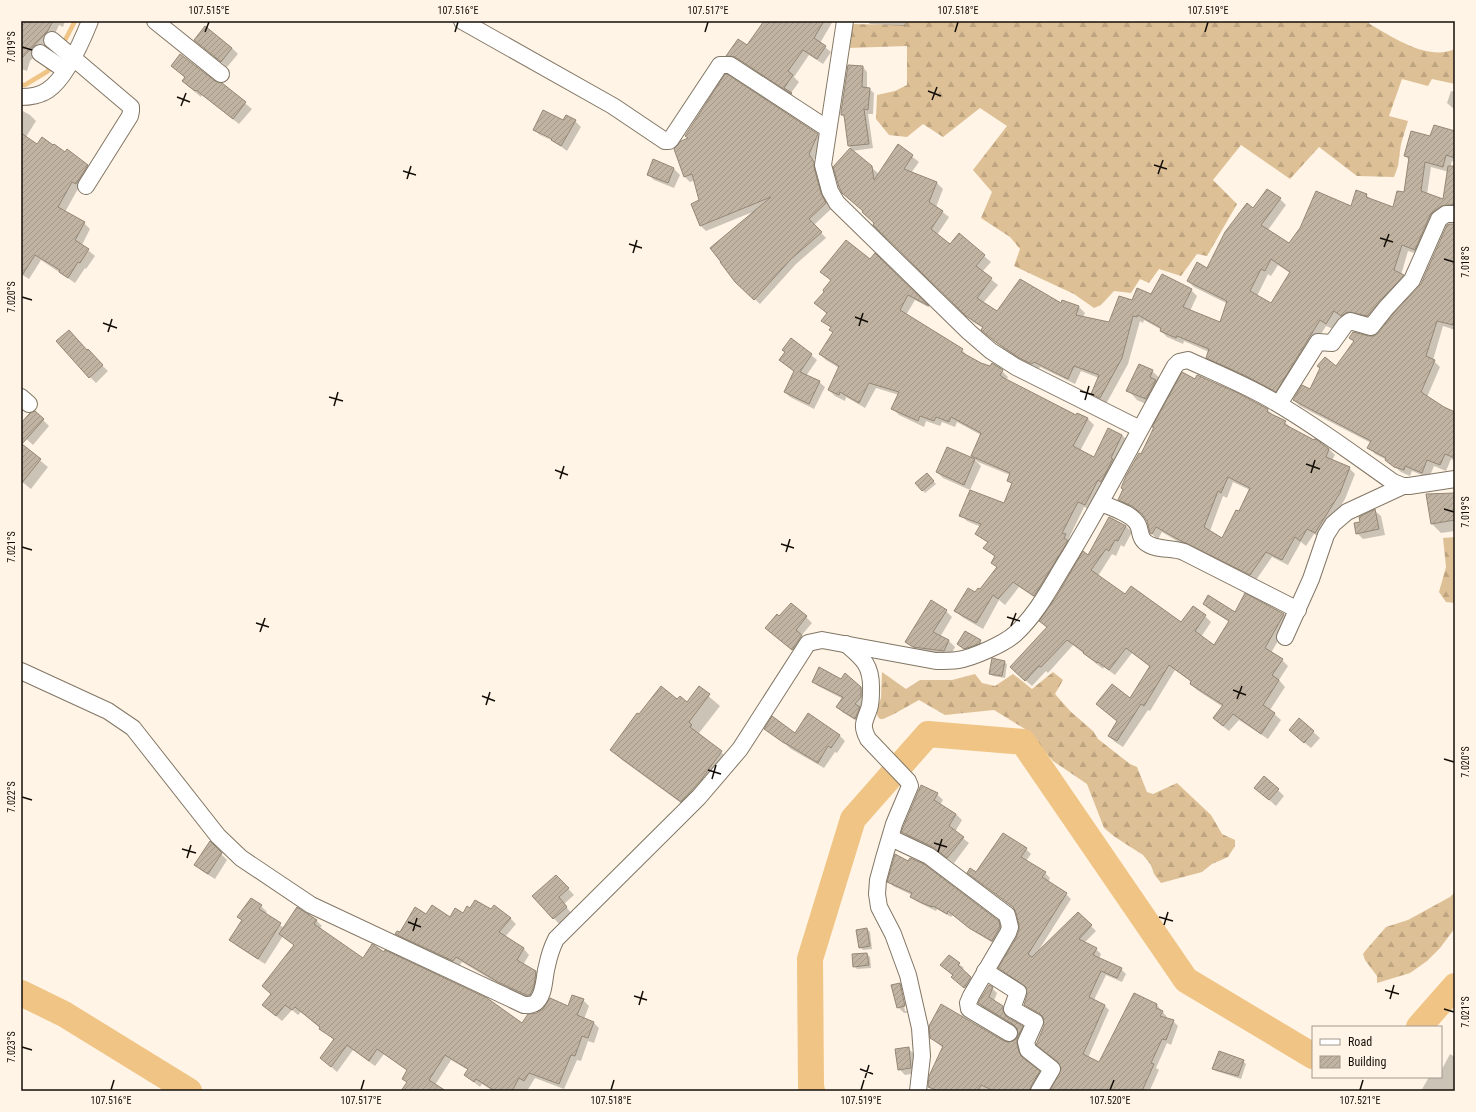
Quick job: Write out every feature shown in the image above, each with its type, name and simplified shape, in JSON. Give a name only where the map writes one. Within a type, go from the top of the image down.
[{"type":"street","points":[[56,54],[90,21]]},
{"type":"street","points":[[155,21],[221,74]]},
{"type":"street","points":[[462,21],[613,106],[665,141],[669,141],[671,139],[720,65],[725,64],[730,65],[828,130]]},
{"type":"street","points":[[845,21],[823,165],[830,192],[838,204],[991,352],[1016,367],[1140,429]]},
{"type":"street","points":[[21,97],[37,95],[48,90],[58,80],[56,54]]},
{"type":"street","points":[[56,54],[131,106],[131,111],[86,186]]},
{"type":"street","points":[[1279,404],[1318,342],[1331,344],[1334,342],[1345,325],[1350,321],[1368,327],[1371,327],[1374,324],[1386,308],[1412,280],[1439,219],[1446,214],[1455,214]]},
{"type":"street","points":[[21,671],[108,710],[133,728],[218,836],[241,858],[311,905],[524,1005],[531,1005],[538,1001],[542,993],[547,965],[556,939],[699,797],[719,774],[740,749],[808,642],[822,640],[936,661],[949,661],[959,660],[976,654],[1005,642],[1014,635],[1024,625],[1042,600],[1101,504],[1140,429],[1178,362],[1188,360],[1257,392],[1279,404],[1392,482],[1403,486]]},
{"type":"street","points":[[1286,637],[1311,579],[1326,535],[1333,524],[1347,512],[1403,486],[1455,479]]},
{"type":"street","points":[[1101,504],[1128,515],[1133,519],[1139,527],[1142,539],[1151,545],[1161,548],[1177,549],[1184,552],[1298,610]]},
{"type":"street","points":[[846,644],[860,656],[870,672],[871,702],[864,730],[868,738],[908,781],[910,786],[894,824],[878,880],[878,894],[879,907],[893,934],[908,975],[920,1028],[922,1056],[918,1091]]},
{"type":"street","points":[[891,838],[928,856],[1007,915],[1010,927],[968,1002],[969,1009],[1009,1033]]},
{"type":"street","points":[[986,971],[1018,992],[1012,1009],[1035,1022],[1026,1042],[1028,1050],[1052,1069],[1039,1091]]},
{"type":"green space","points":[[907,21],[1365,21],[1408,45],[1421,50],[1444,52],[1455,49],[1455,84],[1432,79],[1428,86],[1402,79],[1389,116],[1408,121],[1401,144],[1398,166],[1394,177],[1357,176],[1319,147],[1290,179],[1241,145],[1213,180],[1237,204],[1207,256],[1197,254],[1181,276],[1159,269],[1149,283],[1140,279],[1131,293],[1114,291],[1101,305],[1094,308],[1074,294],[1014,266],[1020,249],[1010,237],[981,218],[992,192],[973,170],[1007,126],[980,108],[943,137],[923,124],[907,137],[889,135],[876,119],[877,95],[895,91],[907,85],[907,46],[848,48],[851,24],[904,25]]},
{"type":"green space","points":[[1455,537],[1455,603],[1446,602],[1439,592],[1446,567],[1443,538]]},
{"type":"green space","points":[[882,672],[906,689],[920,680],[952,680],[975,674],[982,683],[995,686],[1013,674],[1032,689],[1053,672],[1063,680],[1055,694],[1070,711],[1093,731],[1098,739],[1130,764],[1137,767],[1147,792],[1153,794],[1177,783],[1211,815],[1222,834],[1235,840],[1235,846],[1228,857],[1212,864],[1202,872],[1161,883],[1154,874],[1151,865],[1143,855],[1104,828],[1087,784],[1053,761],[1025,729],[994,710],[945,715],[919,700],[894,714],[880,719],[876,711],[881,698]]},
{"type":"green space","points":[[1455,892],[1455,928],[1440,948],[1427,961],[1410,973],[1377,983],[1377,976],[1365,960],[1363,954],[1366,950],[1386,927],[1408,920],[1450,897]]},
{"type":"building","points":[[21,21],[53,21],[47,32],[21,59]]},
{"type":"building","points":[[764,21],[824,21],[814,38],[826,46],[817,59],[803,50],[788,71],[793,75],[784,88],[792,93],[791,94],[735,57],[726,56],[738,39],[747,45]]},
{"type":"building","points":[[205,26],[232,48],[221,62],[194,40]]},
{"type":"building","points":[[180,54],[215,81],[222,83],[246,102],[233,119],[182,81],[185,77],[171,66]]},
{"type":"building","points":[[848,65],[863,66],[862,87],[870,88],[868,110],[864,109],[869,144],[848,146],[844,115],[841,115],[841,112]]},
{"type":"building","points":[[725,74],[818,134],[809,154],[814,162],[821,193],[826,203],[809,219],[822,232],[791,259],[754,300],[735,282],[710,248],[771,197],[700,226],[691,204],[699,200],[692,174],[684,177],[674,149],[681,141],[688,138],[685,136]]},
{"type":"building","points":[[543,110],[563,120],[566,115],[576,120],[561,146],[551,140],[552,139],[533,130]]},
{"type":"building","points":[[1434,125],[1455,131],[1455,158],[1446,155],[1443,167],[1425,162],[1421,191],[1443,199],[1448,166],[1455,166],[1455,204],[1441,206],[1430,215],[1415,250],[1402,245],[1394,270],[1404,275],[1367,316],[1348,312],[1341,316],[1334,311],[1326,324],[1320,320],[1276,392],[1246,376],[1206,358],[1209,349],[1160,331],[1161,328],[1138,315],[1137,317],[1133,316],[1122,358],[1100,398],[1091,394],[1099,375],[1074,366],[1068,379],[1034,362],[1032,364],[1021,359],[981,330],[983,327],[966,316],[873,225],[874,223],[862,212],[863,211],[842,193],[833,167],[850,148],[872,166],[874,180],[898,144],[913,155],[904,169],[937,182],[929,202],[943,211],[931,229],[950,244],[959,233],[985,255],[976,266],[992,278],[977,298],[997,311],[1020,279],[1061,303],[1062,300],[1079,306],[1076,315],[1109,322],[1119,296],[1132,300],[1137,288],[1151,294],[1162,274],[1192,289],[1183,307],[1220,322],[1227,301],[1187,281],[1197,262],[1207,268],[1225,232],[1247,203],[1253,208],[1267,189],[1281,198],[1261,225],[1289,243],[1300,228],[1316,191],[1351,206],[1356,190],[1367,194],[1366,197],[1393,207],[1397,191],[1404,192],[1409,157],[1404,156],[1411,131],[1430,136]],"holes":[[[1271,259],[1290,272],[1271,303],[1250,291],[1261,269],[1265,271]]]},
{"type":"building","points":[[21,133],[37,144],[42,137],[65,152],[67,149],[88,165],[76,184],[72,182],[58,207],[85,222],[75,240],[89,249],[80,263],[78,262],[68,278],[59,272],[60,270],[35,255],[21,277]]},
{"type":"building","points":[[653,159],[674,168],[668,183],[647,175]]},
{"type":"building","points":[[1455,224],[1455,318],[1453,325],[1437,321],[1426,356],[1435,360],[1421,392],[1444,407],[1455,412],[1455,458],[1445,454],[1440,465],[1427,460],[1422,473],[1405,466],[1404,470],[1394,467],[1385,460],[1386,458],[1367,448],[1371,441],[1293,400],[1302,385],[1310,389],[1320,368],[1317,366],[1325,357],[1336,366],[1354,341],[1349,338],[1353,332],[1369,336],[1374,336],[1378,333],[1393,314],[1421,284],[1447,225]]},
{"type":"building","points":[[846,240],[870,259],[875,253],[929,306],[908,295],[900,310],[963,349],[961,352],[981,363],[990,366],[992,363],[1003,370],[1000,375],[1004,378],[1076,415],[1077,413],[1088,418],[1073,446],[1094,457],[1108,428],[1122,435],[1111,458],[1113,459],[1101,482],[1098,480],[1085,505],[1078,502],[1062,533],[1066,534],[1064,538],[1068,541],[1034,596],[1013,582],[998,599],[993,595],[976,623],[954,611],[968,588],[975,592],[978,588],[980,589],[997,567],[991,563],[995,556],[983,548],[988,542],[975,534],[981,524],[959,516],[970,490],[1004,503],[1012,483],[1007,481],[1010,473],[971,456],[981,433],[951,417],[949,422],[936,417],[934,421],[920,416],[918,421],[891,409],[899,392],[869,383],[859,403],[840,392],[839,395],[828,390],[839,366],[819,354],[833,332],[829,330],[831,327],[821,321],[827,313],[814,303],[824,292],[823,290],[831,280],[820,272]]},
{"type":"building","points":[[69,330],[103,365],[89,378],[56,341]]},
{"type":"building","points":[[791,338],[812,354],[800,372],[820,381],[809,404],[784,392],[794,371],[779,360],[785,352],[782,350]]},
{"type":"building","points":[[1139,364],[1153,370],[1150,377],[1156,380],[1146,399],[1126,391]]},
{"type":"building","points":[[1182,372],[1195,379],[1197,375],[1238,393],[1268,409],[1267,412],[1286,421],[1284,424],[1314,440],[1317,440],[1329,449],[1326,457],[1350,467],[1340,493],[1315,533],[1307,529],[1300,541],[1295,537],[1282,560],[1266,552],[1250,575],[1156,527],[1152,534],[1150,533],[1147,521],[1142,514],[1132,506],[1118,500],[1123,489],[1121,488],[1126,476],[1139,453],[1141,454],[1154,427],[1152,427]],"holes":[[[1228,477],[1250,488],[1239,511],[1236,510],[1222,538],[1204,527],[1218,491],[1221,493]]]},
{"type":"building","points":[[35,411],[44,419],[22,444],[41,459],[21,484],[21,423],[30,413]]},
{"type":"building","points":[[947,447],[975,459],[964,485],[936,472]]},
{"type":"building","points":[[927,473],[934,481],[922,491],[915,483]]},
{"type":"building","points":[[1455,493],[1455,520],[1431,524],[1426,494]]},
{"type":"building","points":[[1375,509],[1379,529],[1356,534],[1354,523],[1360,522],[1359,517]]},
{"type":"building","points":[[1109,517],[1126,526],[1118,541],[1115,540],[1109,551],[1106,549],[1091,570],[1125,594],[1131,586],[1181,622],[1193,606],[1206,615],[1195,631],[1214,645],[1229,621],[1203,604],[1208,595],[1235,612],[1245,593],[1284,614],[1265,648],[1283,659],[1272,675],[1279,680],[1263,705],[1275,713],[1261,734],[1233,714],[1223,726],[1213,718],[1223,705],[1190,684],[1191,681],[1169,665],[1144,706],[1141,704],[1117,741],[1108,736],[1117,721],[1096,704],[1112,684],[1130,698],[1150,666],[1126,648],[1109,670],[1083,653],[1084,652],[1067,640],[1025,681],[1010,667],[1047,627],[1039,621],[1056,597],[1083,551],[1088,555]]},
{"type":"building","points":[[931,600],[947,610],[933,632],[949,640],[944,651],[913,647],[905,642]]},
{"type":"building","points":[[791,603],[807,616],[796,630],[802,635],[792,650],[765,628],[777,614],[779,616]]},
{"type":"building","points":[[965,631],[981,640],[979,644],[964,649],[957,644]]},
{"type":"building","points":[[992,658],[1005,661],[1002,676],[989,674]]},
{"type":"building","points":[[819,667],[841,679],[845,673],[861,687],[861,697],[855,704],[860,707],[855,719],[836,707],[843,697],[812,682]]},
{"type":"building","points":[[661,686],[677,699],[680,696],[687,702],[699,686],[710,694],[689,722],[692,725],[690,727],[722,751],[701,780],[681,802],[610,750],[637,713],[639,714]]},
{"type":"building","points":[[808,713],[840,735],[831,748],[828,746],[818,763],[764,729],[772,716],[795,733]]},
{"type":"building","points":[[1299,718],[1314,731],[1304,743],[1289,730]]},
{"type":"building","points":[[1264,776],[1279,789],[1269,800],[1254,788]]},
{"type":"building","points":[[921,785],[938,793],[934,800],[956,814],[949,826],[964,837],[947,858],[933,847],[901,832]]},
{"type":"building","points":[[1003,833],[1027,848],[1021,857],[1046,872],[1042,877],[1067,893],[1028,954],[1032,957],[1078,912],[1092,925],[1079,939],[1097,948],[1093,955],[1122,968],[1117,978],[1101,971],[1089,997],[1105,1005],[1083,1054],[1099,1062],[1134,993],[1157,1004],[1156,1008],[1163,1011],[1160,1016],[1174,1020],[1166,1040],[1162,1039],[1151,1063],[1154,1064],[1142,1091],[1050,1091],[1061,1069],[1058,1062],[1036,1045],[1044,1026],[1043,1017],[1024,1005],[1027,995],[1026,987],[998,968],[1016,938],[1019,930],[1016,913],[1013,907],[967,873],[970,868],[976,872]]},
{"type":"building","points":[[210,841],[222,853],[208,874],[194,865]]},
{"type":"building","points":[[895,854],[908,861],[910,858],[924,864],[999,921],[1000,927],[992,941],[969,928],[948,911],[947,914],[933,906],[932,907],[922,903],[910,897],[912,893],[887,882]]},
{"type":"building","points":[[556,875],[569,888],[559,897],[567,907],[553,919],[532,896]]},
{"type":"building","points":[[251,898],[262,905],[259,909],[281,923],[258,959],[229,940],[242,920],[237,917]]},
{"type":"building","points":[[475,900],[491,909],[494,905],[511,918],[499,932],[524,948],[517,960],[536,971],[534,986],[530,995],[526,995],[498,982],[456,957],[453,961],[395,934],[397,931],[400,932],[415,907],[426,914],[432,905],[450,917],[455,908],[463,913],[467,906],[470,908]]},
{"type":"building","points":[[297,907],[317,920],[314,924],[363,958],[372,944],[384,952],[385,950],[487,998],[522,1023],[528,1014],[537,1013],[543,1009],[550,998],[568,1006],[572,995],[584,999],[577,1015],[594,1022],[588,1038],[582,1036],[575,1056],[571,1055],[559,1084],[529,1073],[524,1081],[519,1078],[512,1091],[495,1091],[476,1079],[474,1082],[464,1075],[468,1069],[445,1055],[429,1080],[446,1091],[401,1091],[407,1082],[402,1079],[407,1070],[377,1049],[369,1061],[347,1045],[331,1067],[320,1058],[334,1039],[319,1029],[320,1027],[295,1007],[292,1010],[285,1005],[276,1016],[262,1005],[271,994],[262,986],[294,945],[279,934]]},
{"type":"building","points":[[867,928],[870,946],[859,948],[856,930]]},
{"type":"building","points":[[867,953],[869,965],[853,967],[852,954]]},
{"type":"building","points":[[949,955],[960,963],[958,965],[971,977],[964,988],[951,977],[953,975],[940,965]]},
{"type":"building","points":[[900,983],[905,1006],[897,1008],[891,985]]},
{"type":"building","points":[[989,985],[993,987],[989,997],[1003,1006],[1003,1011],[1007,1017],[1023,1026],[1017,1039],[1019,1052],[1022,1057],[1040,1071],[1031,1086],[1030,1091],[994,1091],[981,1085],[978,1091],[938,1091],[928,1087],[929,1076],[943,1046],[930,1038],[929,1026],[941,1004],[1004,1041],[1013,1041],[1017,1038],[1017,1029],[1014,1025],[978,1003]]},
{"type":"building","points":[[909,1047],[911,1068],[898,1070],[895,1049]]},
{"type":"building","points":[[1219,1051],[1244,1060],[1238,1076],[1212,1069]]},
{"type":"waterway","points":[[62,46],[75,21]]},
{"type":"waterway","points":[[21,85],[25,85],[48,71],[51,64]]},
{"type":"waterway","points":[[812,1091],[810,959],[853,819],[928,734],[1023,742],[1186,980],[1312,1055]]},
{"type":"waterway","points":[[1420,1026],[1455,986]]},
{"type":"waterway","points":[[21,993],[64,1014],[189,1091]]}]
